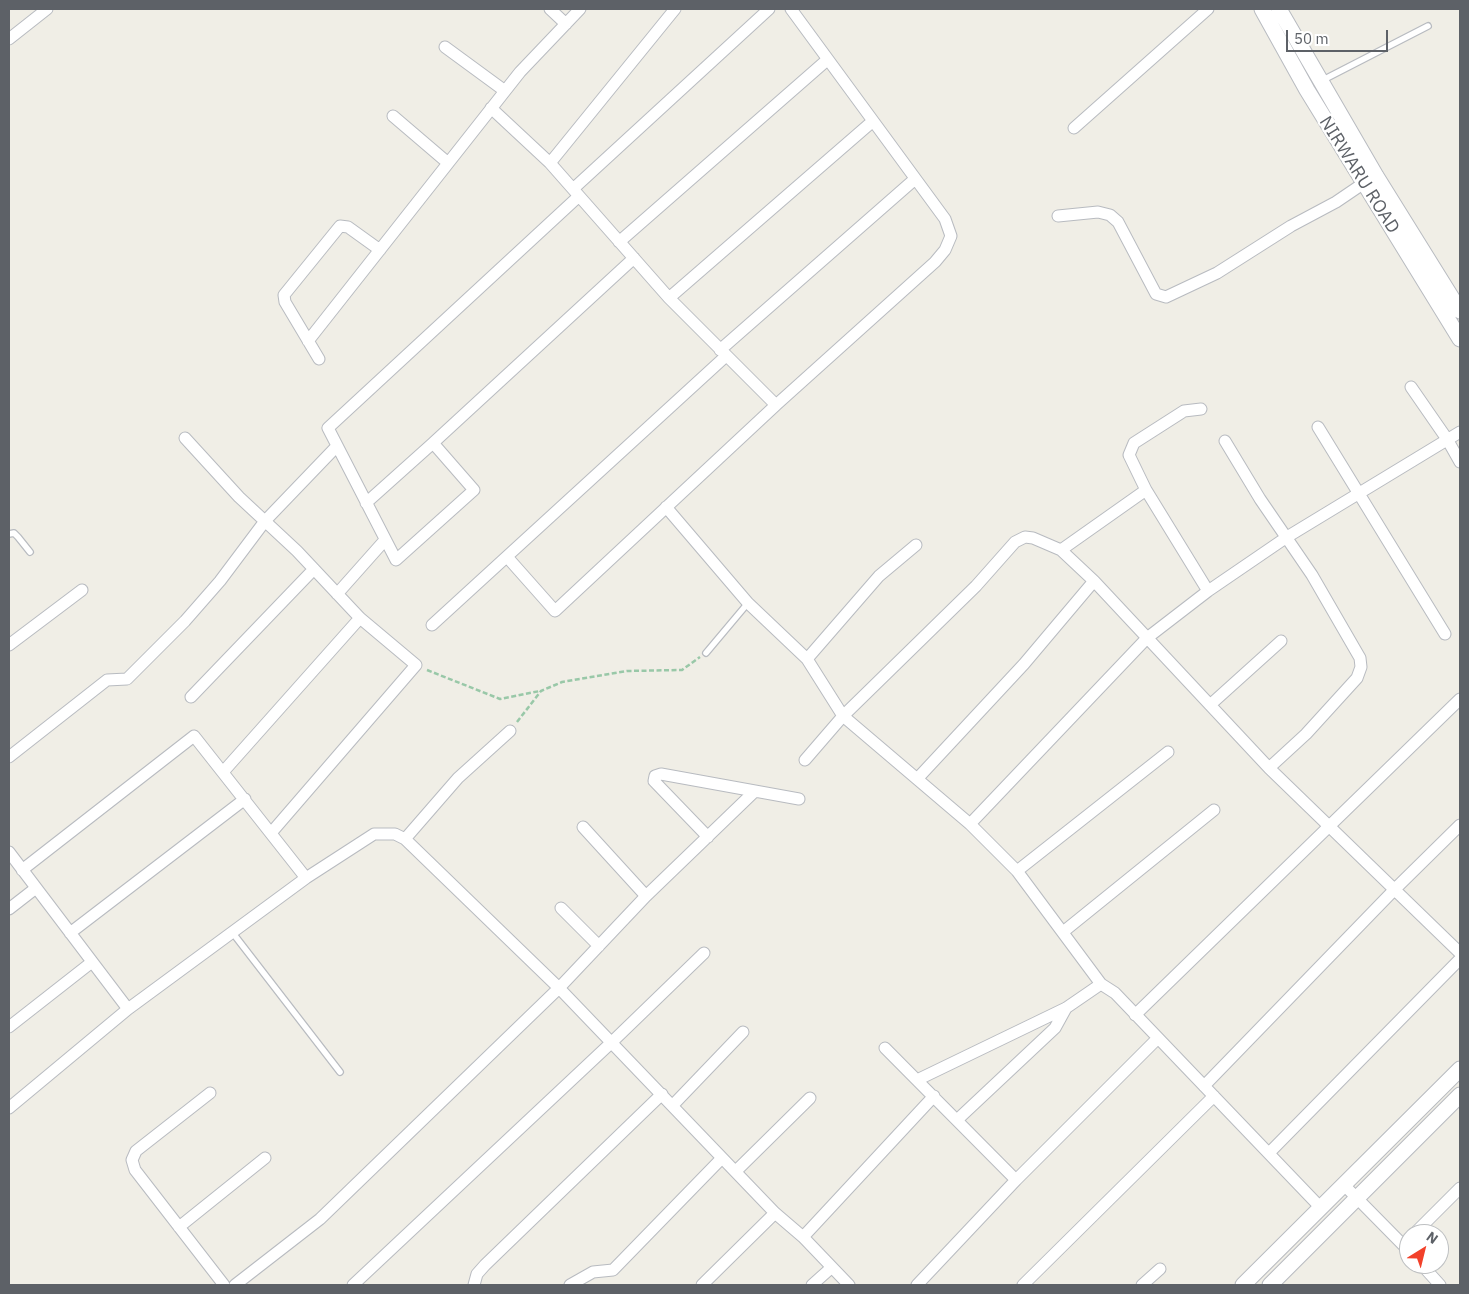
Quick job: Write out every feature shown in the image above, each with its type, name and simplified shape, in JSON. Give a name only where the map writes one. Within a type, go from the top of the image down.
[{"type":"street","points":[[9,39],[47,9]]},
{"type":"street","points":[[550,9],[566,24]]},
{"type":"street","points":[[308,341],[491,108],[580,9]]},
{"type":"street","points":[[550,163],[675,9]]},
{"type":"street","points":[[433,443],[474,490],[396,560],[328,428],[768,9]]},
{"type":"street","points":[[508,558],[555,611],[776,405],[935,262],[945,250],[951,236],[945,218],[791,9]]},
{"type":"street","points":[[1074,128],[1208,9]]},
{"type":"street","name":"NIRWARU ROAD","points":[[1262,9],[1307,90],[1460,339]]},
{"type":"street","name":"NIRWARU ROAD","points":[[1279,9],[1381,183],[1460,311]]},
{"type":"street","points":[[445,47],[505,91]]},
{"type":"street","points":[[620,242],[827,60]]},
{"type":"street","points":[[491,108],[550,163],[669,298],[776,405]]},
{"type":"street","points":[[393,116],[448,163]]},
{"type":"street","points":[[669,298],[873,121]]},
{"type":"street","points":[[432,625],[508,558],[723,353],[915,179]]},
{"type":"street","points":[[1058,216],[1098,212],[1110,215],[1118,222],[1156,294],[1166,297],[1217,273],[1291,226],[1336,202],[1364,183]]},
{"type":"street","points":[[319,359],[285,302],[284,295],[340,226],[348,227],[380,250]]},
{"type":"street","points":[[366,503],[634,258]]},
{"type":"street","points":[[1410,387],[1447,439],[1460,462]]},
{"type":"street","points":[[1201,409],[1184,411],[1134,443],[1129,455],[1146,490],[1208,591]]},
{"type":"street","points":[[1318,427],[1445,634]]},
{"type":"street","points":[[970,824],[1147,638],[1208,591],[1287,537],[1460,432]]},
{"type":"street","points":[[185,438],[239,497],[314,569],[360,618],[416,665],[271,833]]},
{"type":"street","points":[[1225,441],[1260,499],[1312,575],[1360,658],[1361,667],[1357,678],[1312,727],[1269,768]]},
{"type":"street","points":[[9,757],[107,680],[127,680],[191,615],[220,581],[265,521],[337,446]]},
{"type":"street","points":[[1061,550],[1146,490]]},
{"type":"street","points":[[666,507],[748,603],[807,659],[842,716],[970,824],[1017,871],[1102,984],[1115,993],[1322,1208]]},
{"type":"street","points":[[805,760],[842,716],[976,586],[1015,542],[1025,537],[1033,538],[1061,550],[1094,581],[1269,768],[1460,953]]},
{"type":"street","points":[[337,594],[386,540]]},
{"type":"street","points":[[807,659],[879,576],[916,544]]},
{"type":"street","points":[[191,697],[314,569]]},
{"type":"street","points":[[917,779],[1024,664],[1094,581]]},
{"type":"street","points":[[9,644],[82,590]]},
{"type":"street","points":[[223,772],[360,618]]},
{"type":"street","points":[[1210,705],[1281,642]]},
{"type":"street","points":[[1135,1015],[1460,699]]},
{"type":"street","points":[[405,839],[458,778],[510,732]]},
{"type":"street","points":[[22,870],[194,736],[306,878]]},
{"type":"street","points":[[1017,871],[1168,752]]},
{"type":"street","points":[[708,837],[654,781],[655,776],[661,774],[799,799]]},
{"type":"street","points":[[236,1285],[320,1219],[559,988],[646,896],[755,791]]},
{"type":"street","points":[[70,933],[244,799]]},
{"type":"street","points":[[1063,932],[1214,810]]},
{"type":"street","points":[[1204,1086],[1395,889],[1460,825]]},
{"type":"street","points":[[583,827],[646,896]]},
{"type":"street","points":[[9,1108],[128,1009],[306,878],[374,834],[395,834],[405,839],[559,988],[775,1213],[802,1237],[849,1285]]},
{"type":"street","points":[[9,852],[128,1009]]},
{"type":"street","points":[[9,909],[36,888]]},
{"type":"street","points":[[561,908],[599,946]]},
{"type":"street","points":[[353,1285],[704,953]]},
{"type":"street","points":[[1269,1153],[1460,959]]},
{"type":"street","points":[[9,1027],[92,962]]},
{"type":"street","points":[[917,1080],[1066,1008],[1102,984]]},
{"type":"street","points":[[957,1120],[1055,1028],[1066,1008]]},
{"type":"street","points":[[673,1105],[743,1032]]},
{"type":"street","points":[[917,1285],[1016,1180],[1158,1038]]},
{"type":"street","points":[[885,1048],[1016,1180]]},
{"type":"street","points":[[1243,1285],[1460,1069]]},
{"type":"street","points":[[210,1093],[136,1151],[132,1160],[135,1170],[224,1285]]},
{"type":"street","points":[[474,1285],[477,1274],[485,1265],[662,1094]]},
{"type":"street","points":[[1270,1285],[1460,1095]]},
{"type":"street","points":[[802,1237],[934,1096]]},
{"type":"street","points":[[1023,1285],[1214,1096]]},
{"type":"street","points":[[736,1171],[810,1098]]},
{"type":"street","points":[[179,1227],[264,1158]]},
{"type":"street","points":[[570,1285],[593,1272],[612,1270],[722,1158]]},
{"type":"street","points":[[1344,1186],[1399,1237]]},
{"type":"street","points":[[1424,1224],[1460,1188]]},
{"type":"street","points":[[702,1285],[775,1213]]},
{"type":"street","points":[[812,1285],[831,1268]]},
{"type":"street","points":[[1142,1285],[1160,1269]]},
{"type":"street","points":[[1430,1274],[1440,1285]]},
{"type":"lane","points":[[1321,81],[1428,26]]},
{"type":"lane","points":[[9,534],[14,533],[18,536],[30,552]]},
{"type":"lane","points":[[706,653],[748,603]]},
{"type":"lane","points":[[232,932],[340,1072]]},
{"type":"path","points":[[416,665],[500,700],[541,691],[562,682],[627,672],[682,670],[706,653]]},
{"type":"path","points":[[510,732],[541,691]]}]
